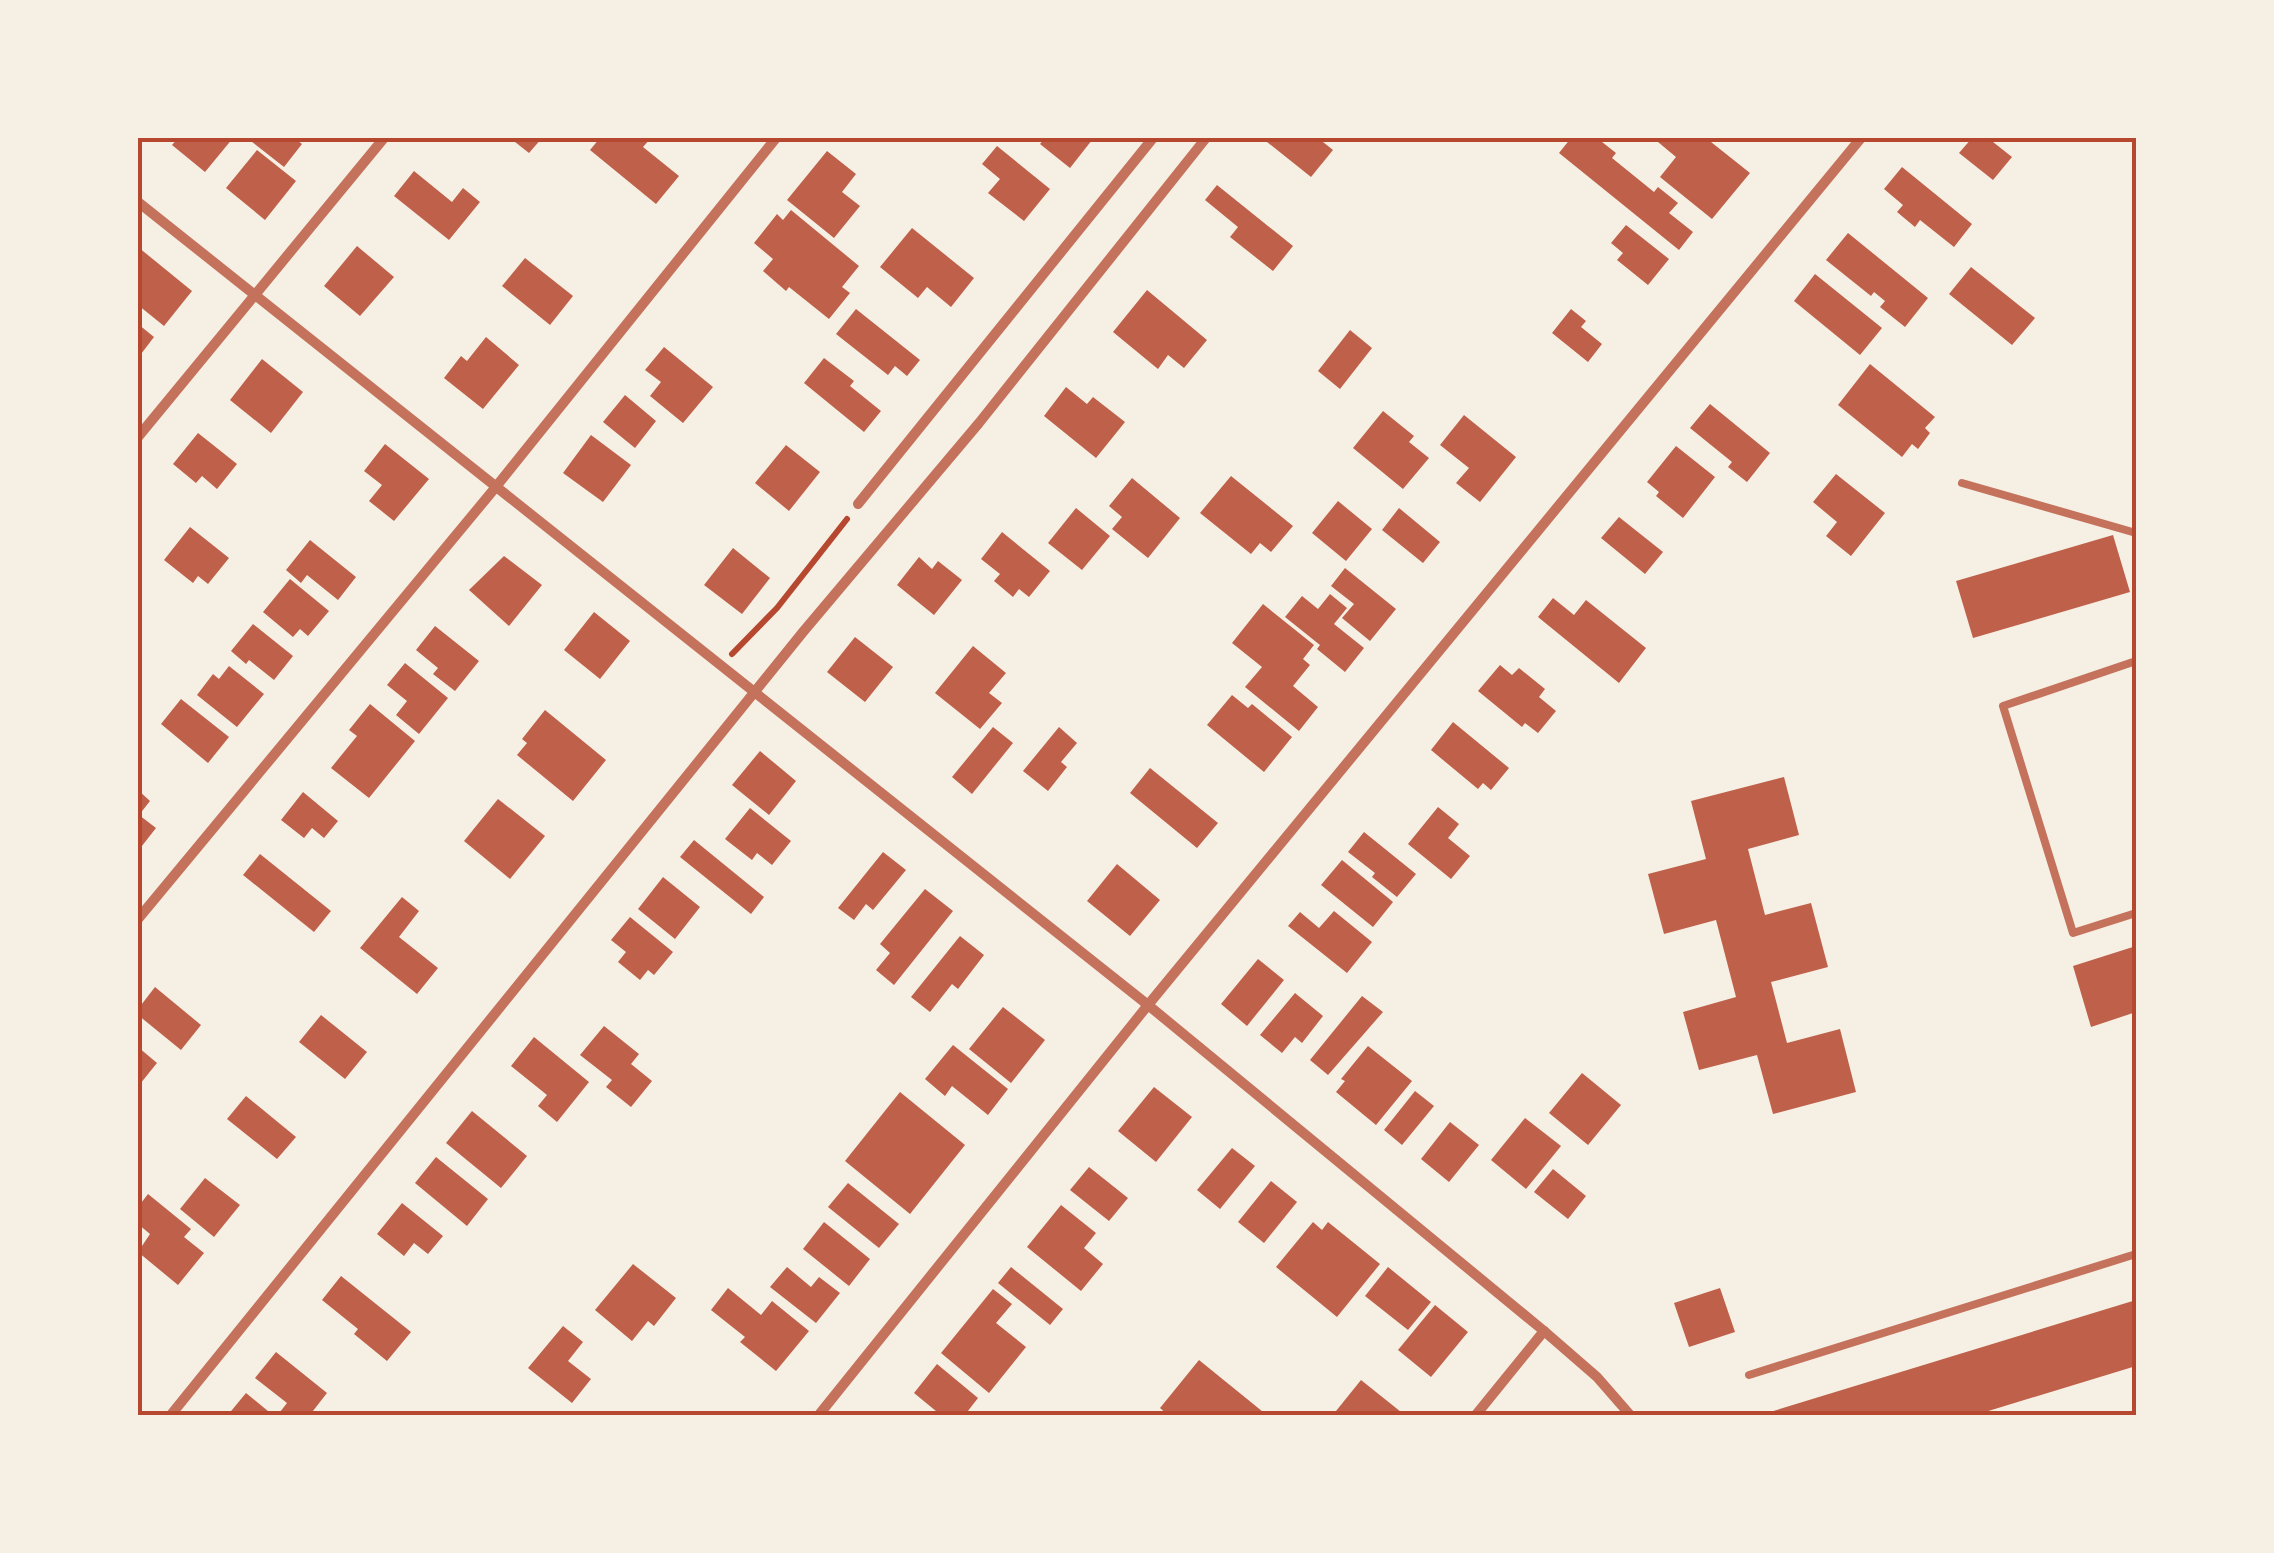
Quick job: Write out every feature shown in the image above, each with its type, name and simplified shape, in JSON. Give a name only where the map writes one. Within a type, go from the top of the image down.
[{"type":"street","points":[[138,438],[384,138]]},
{"type":"street","points":[[138,918],[495,488],[776,138]]},
{"type":"street","points":[[858,504],[1153,138]]},
{"type":"street","points":[[170,1416],[979,423],[1206,138]]},
{"type":"street","points":[[818,1416],[1148,1005],[1862,138]]},
{"type":"street","points":[[138,202],[1148,1005],[1544,1330],[1596,1377],[1631,1416]]},
{"type":"street","points":[[1475,1416],[1544,1330]]},
{"type":"lane","points":[[1962,483],[2136,533]]},
{"type":"lane","points":[[2136,661],[2004,706],[2073,933],[2136,912]]},
{"type":"lane","points":[[1749,1375],[2136,1254]]},
{"type":"path","points":[[720,665],[777,608],[858,504]]},
{"type":"building","points":[[178,138],[233,138],[205,172],[172,145]]},
{"type":"building","points":[[247,138],[294,138],[302,144],[284,167]]},
{"type":"building","points":[[510,138],[542,138],[529,153]]},
{"type":"building","points":[[600,138],[650,139],[643,147],[679,176],[656,204],[590,150]]},
{"type":"building","points":[[1045,138],[1092,140],[1070,168],[1040,144]]},
{"type":"building","points":[[1262,138],[1318,138],[1333,150],[1311,177]]},
{"type":"building","points":[[1571,138],[1597,138],[1616,153],[1612,158],[1654,192],[1658,187],[1678,203],[1669,213],[1693,232],[1679,250],[1559,153]]},
{"type":"building","points":[[1662,138],[1706,138],[1750,173],[1712,219],[1660,177],[1676,157],[1658,142]]},
{"type":"building","points":[[1972,138],[1988,138],[2012,157],[1993,180],[1959,153]]},
{"type":"building","points":[[997,146],[1050,189],[1024,221],[988,193],[1000,179],[982,164]]},
{"type":"building","points":[[257,150],[296,181],[265,220],[226,188]]},
{"type":"building","points":[[827,151],[856,174],[842,192],[860,206],[834,238],[787,200]]},
{"type":"building","points":[[1902,167],[1972,224],[1954,247],[1920,220],[1915,227],[1897,212],[1903,205],[1884,189]]},
{"type":"building","points":[[414,171],[452,202],[463,188],[480,202],[449,240],[394,196]]},
{"type":"building","points":[[1217,185],[1293,246],[1273,271],[1230,237],[1238,227],[1205,200]]},
{"type":"building","points":[[791,210],[859,266],[842,287],[850,293],[829,319],[763,271],[773,259],[754,243],[777,214],[783,220]]},
{"type":"building","points":[[1626,225],[1669,259],[1648,285],[1617,260],[1623,253],[1611,243]]},
{"type":"building","points":[[912,228],[974,278],[951,307],[927,287],[918,298],[880,267]]},
{"type":"building","points":[[1848,233],[1928,298],[1905,327],[1880,307],[1885,301],[1874,292],[1871,296],[1826,260]]},
{"type":"building","points":[[357,246],[394,277],[360,316],[324,286]]},
{"type":"building","points":[[138,247],[192,291],[164,326],[138,305]]},
{"type":"building","points":[[525,258],[573,296],[550,325],[502,286]]},
{"type":"building","points":[[1971,267],[2035,318],[2012,345],[1949,294]]},
{"type":"building","points":[[1815,274],[1882,328],[1860,355],[1794,301]]},
{"type":"building","points":[[1147,290],[1207,340],[1184,368],[1168,355],[1158,369],[1113,332]]},
{"type":"building","points":[[856,309],[920,360],[907,376],[895,366],[888,375],[836,334]]},
{"type":"building","points":[[1571,309],[1586,321],[1581,327],[1602,344],[1588,362],[1552,333]]},
{"type":"building","points":[[138,324],[154,337],[138,358]]},
{"type":"building","points":[[1350,330],[1372,348],[1340,389],[1318,371]]},
{"type":"building","points":[[486,337],[519,365],[483,409],[444,378],[461,356],[467,361]]},
{"type":"building","points":[[664,347],[713,387],[683,423],[650,396],[661,382],[645,370]]},
{"type":"building","points":[[824,358],[854,381],[850,386],[881,411],[864,432],[804,383]]},
{"type":"building","points":[[262,359],[303,392],[271,433],[230,400]]},
{"type":"building","points":[[1870,364],[1935,417],[1925,428],[1930,433],[1918,449],[1912,444],[1902,457],[1838,405]]},
{"type":"building","points":[[1066,387],[1087,404],[1093,397],[1125,422],[1096,458],[1044,416]]},
{"type":"building","points":[[625,395],[656,421],[635,448],[603,422]]},
{"type":"building","points":[[1710,404],[1770,453],[1747,482],[1728,467],[1732,462],[1690,428]]},
{"type":"building","points":[[1383,411],[1414,436],[1409,442],[1429,458],[1403,489],[1353,448]]},
{"type":"building","points":[[1464,415],[1516,457],[1480,502],[1456,483],[1469,468],[1440,445]]},
{"type":"building","points":[[198,433],[237,464],[217,489],[202,476],[196,483],[173,464]]},
{"type":"building","points":[[591,435],[631,465],[603,502],[563,473]]},
{"type":"building","points":[[385,444],[429,479],[394,521],[369,501],[382,485],[364,471]]},
{"type":"building","points":[[786,445],[820,472],[789,511],[755,483]]},
{"type":"building","points":[[1676,446],[1715,477],[1683,518],[1656,496],[1659,492],[1647,482]]},
{"type":"building","points":[[1836,474],[1885,513],[1851,556],[1826,536],[1837,522],[1813,502]]},
{"type":"building","points":[[1231,476],[1293,526],[1271,552],[1260,543],[1251,554],[1200,513]]},
{"type":"building","points":[[1132,478],[1180,518],[1148,558],[1112,529],[1122,517],[1109,506]]},
{"type":"building","points":[[1338,501],[1372,529],[1346,561],[1312,533]]},
{"type":"building","points":[[1076,508],[1110,536],[1082,570],[1048,543]]},
{"type":"building","points":[[1399,508],[1440,542],[1423,563],[1382,530]]},
{"type":"building","points":[[1619,517],[1663,552],[1645,574],[1601,538]]},
{"type":"building","points":[[190,527],[229,558],[208,584],[198,576],[193,583],[164,560]]},
{"type":"building","points":[[1002,532],[1050,571],[1029,597],[1019,589],[1013,597],[994,581],[1000,574],[981,559]]},
{"type":"building","points":[[2113,535],[2130,592],[1973,638],[1956,581]]},
{"type":"building","points":[[310,540],[356,577],[338,600],[307,575],[301,583],[286,570]]},
{"type":"building","points":[[733,548],[770,578],[742,614],[704,585]]},
{"type":"building","points":[[504,556],[542,585],[509,626],[469,590]]},
{"type":"building","points":[[919,557],[932,569],[938,561],[962,580],[934,615],[897,585]]},
{"type":"building","points":[[1345,568],[1396,609],[1370,641],[1342,618],[1354,604],[1331,586]]},
{"type":"building","points":[[290,579],[329,611],[308,636],[300,629],[293,637],[263,612]]},
{"type":"building","points":[[1330,594],[1347,608],[1334,624],[1364,648],[1345,672],[1317,649],[1320,645],[1285,617],[1302,596],[1318,609]]},
{"type":"building","points":[[1553,598],[1574,615],[1586,600],[1646,648],[1619,683],[1538,617]]},
{"type":"building","points":[[1263,604],[1314,645],[1303,659],[1310,665],[1293,686],[1318,707],[1299,731],[1245,687],[1262,667],[1232,643]]},
{"type":"building","points":[[594,612],[630,641],[600,679],[564,650]]},
{"type":"building","points":[[253,624],[293,656],[274,680],[231,651]]},
{"type":"building","points":[[435,626],[479,661],[455,691],[433,674],[438,668],[416,650]]},
{"type":"building","points":[[855,637],[893,667],[865,702],[827,672]]},
{"type":"building","points":[[973,646],[1006,673],[989,693],[1002,703],[980,729],[935,693]]},
{"type":"building","points":[[405,663],[448,698],[419,734],[396,715],[407,701],[387,685]]},
{"type":"building","points":[[1500,665],[1512,675],[1519,668],[1545,689],[1539,697],[1556,711],[1538,733],[1525,723],[1522,727],[1478,691]]},
{"type":"building","points":[[229,666],[264,694],[237,727],[197,695],[213,674],[219,679]]},
{"type":"building","points":[[1232,695],[1248,708],[1252,704],[1292,737],[1264,772],[1207,725]]},
{"type":"building","points":[[181,699],[229,737],[208,763],[161,724]]},
{"type":"building","points":[[370,704],[415,741],[369,798],[331,768],[357,736],[349,730]]},
{"type":"building","points":[[545,710],[606,760],[573,801],[517,755],[527,743],[522,739]]},
{"type":"building","points":[[1453,722],[1509,768],[1491,790],[1483,783],[1478,789],[1431,750]]},
{"type":"building","points":[[993,727],[1013,743],[972,794],[952,777]]},
{"type":"building","points":[[1059,727],[1077,743],[1061,762],[1067,767],[1048,791],[1023,771]]},
{"type":"building","points":[[760,751],[796,781],[769,815],[732,785]]},
{"type":"building","points":[[1150,768],[1218,823],[1197,848],[1130,793]]},
{"type":"building","points":[[1784,777],[1799,835],[1748,849],[1765,915],[1811,903],[1828,967],[1771,982],[1787,1043],[1840,1029],[1856,1092],[1773,1114],[1757,1055],[1699,1070],[1683,1012],[1736,997],[1716,920],[1664,934],[1648,874],[1706,859],[1691,801]]},
{"type":"building","points":[[138,790],[150,801],[139,815],[156,828],[138,851]]},
{"type":"building","points":[[303,792],[338,821],[324,838],[312,828],[304,838],[281,820]]},
{"type":"building","points":[[498,799],[545,836],[510,879],[464,841]]},
{"type":"building","points":[[1438,807],[1459,824],[1448,838],[1470,856],[1451,879],[1408,844]]},
{"type":"building","points":[[750,808],[791,841],[772,865],[757,853],[752,860],[725,839]]},
{"type":"building","points":[[1364,832],[1416,874],[1397,897],[1348,852]]},
{"type":"building","points":[[694,840],[764,897],[751,914],[680,857]]},
{"type":"building","points":[[883,852],[906,870],[873,910],[866,904],[854,920],[838,908]]},
{"type":"building","points":[[260,854],[331,911],[314,932],[243,875]]},
{"type":"building","points":[[1342,860],[1393,902],[1373,927],[1321,885]]},
{"type":"building","points":[[1117,864],[1160,900],[1130,936],[1087,901]]},
{"type":"building","points":[[663,877],[700,907],[675,939],[638,909]]},
{"type":"building","points":[[925,889],[953,911],[894,985],[876,970],[890,953],[880,944]]},
{"type":"building","points":[[402,897],[419,911],[399,937],[438,968],[417,994],[360,948]]},
{"type":"building","points":[[1334,911],[1372,942],[1347,973],[1288,926],[1300,912],[1319,928]]},
{"type":"building","points":[[630,917],[673,952],[654,975],[648,970],[640,980],[618,962],[626,952],[611,940]]},
{"type":"building","points":[[960,936],[984,955],[958,989],[952,984],[930,1012],[911,997]]},
{"type":"building","points":[[2136,946],[2136,1012],[2091,1027],[2073,966]]},
{"type":"building","points":[[1258,959],[1284,980],[1247,1026],[1221,1004]]},
{"type":"building","points":[[155,987],[201,1025],[181,1050],[138,1015],[138,1009]]},
{"type":"building","points":[[1295,993],[1323,1016],[1302,1043],[1295,1037],[1282,1053],[1260,1035]]},
{"type":"building","points":[[1362,996],[1383,1012],[1328,1075],[1310,1060]]},
{"type":"building","points":[[1003,1007],[1045,1040],[1011,1083],[969,1049]]},
{"type":"building","points":[[321,1015],[367,1052],[345,1079],[299,1042]]},
{"type":"building","points":[[604,1026],[639,1054],[631,1064],[652,1081],[631,1107],[606,1087],[612,1080],[580,1055]]},
{"type":"building","points":[[534,1037],[589,1082],[557,1122],[538,1106],[547,1095],[511,1066]]},
{"type":"building","points":[[953,1045],[1008,1089],[988,1115],[952,1086],[945,1096],[925,1079]]},
{"type":"building","points":[[1368,1046],[1412,1081],[1376,1125],[1336,1092],[1345,1081],[1341,1079]]},
{"type":"building","points":[[138,1047],[157,1063],[140,1084],[138,1083]]},
{"type":"building","points":[[1582,1073],[1621,1105],[1588,1145],[1549,1113]]},
{"type":"building","points":[[1154,1087],[1192,1117],[1156,1162],[1118,1131]]},
{"type":"building","points":[[1415,1091],[1434,1106],[1402,1145],[1384,1130]]},
{"type":"building","points":[[900,1092],[965,1145],[910,1214],[845,1161]]},
{"type":"building","points":[[246,1096],[296,1137],[277,1159],[227,1119]]},
{"type":"building","points":[[472,1111],[527,1156],[501,1188],[446,1143]]},
{"type":"building","points":[[1525,1118],[1561,1146],[1526,1189],[1491,1160]]},
{"type":"building","points":[[1450,1122],[1479,1145],[1449,1182],[1421,1159]]},
{"type":"building","points":[[1232,1148],[1255,1166],[1220,1209],[1197,1190]]},
{"type":"building","points":[[436,1157],[488,1199],[467,1226],[415,1183]]},
{"type":"building","points":[[1089,1167],[1128,1198],[1109,1221],[1070,1190]]},
{"type":"building","points":[[1553,1169],[1586,1196],[1568,1219],[1534,1192]]},
{"type":"building","points":[[205,1178],[240,1205],[214,1237],[180,1209]]},
{"type":"building","points":[[1271,1181],[1297,1202],[1264,1243],[1238,1222]]},
{"type":"building","points":[[848,1183],[899,1224],[879,1248],[828,1207]]},
{"type":"building","points":[[148,1194],[191,1229],[184,1237],[204,1253],[178,1285],[138,1252],[150,1234],[138,1224],[138,1207]]},
{"type":"building","points":[[402,1203],[443,1236],[428,1254],[414,1243],[404,1256],[377,1234]]},
{"type":"building","points":[[1061,1205],[1096,1233],[1084,1248],[1103,1264],[1081,1291],[1027,1247]]},
{"type":"building","points":[[824,1222],[870,1259],[849,1286],[803,1249]]},
{"type":"building","points":[[1313,1222],[1322,1230],[1328,1222],[1380,1264],[1337,1317],[1276,1267]]},
{"type":"building","points":[[633,1264],[676,1298],[654,1326],[648,1321],[632,1341],[595,1310]]},
{"type":"building","points":[[787,1267],[811,1287],[819,1277],[840,1293],[816,1323],[770,1287]]},
{"type":"building","points":[[1011,1267],[1063,1309],[1050,1325],[998,1283]]},
{"type":"building","points":[[1388,1267],[1431,1302],[1408,1330],[1365,1296]]},
{"type":"building","points":[[341,1276],[411,1332],[387,1361],[354,1334],[358,1329],[322,1300]]},
{"type":"building","points":[[728,1288],[761,1315],[772,1301],[809,1331],[776,1371],[740,1342],[745,1337],[711,1310]]},
{"type":"building","points":[[1720,1288],[1735,1332],[1689,1347],[1674,1303]]},
{"type":"building","points":[[993,1289],[1012,1304],[996,1323],[1026,1347],[989,1393],[941,1353]]},
{"type":"building","points":[[2136,1300],[2136,1366],[1972,1416],[1757,1416]]},
{"type":"building","points":[[1435,1305],[1468,1332],[1431,1377],[1398,1350]]},
{"type":"building","points":[[563,1326],[583,1342],[568,1361],[591,1379],[572,1403],[528,1368]]},
{"type":"building","points":[[276,1352],[327,1393],[309,1416],[285,1416],[280,1412],[287,1403],[255,1378]]},
{"type":"building","points":[[1199,1360],[1268,1416],[1169,1416],[1160,1408]]},
{"type":"building","points":[[937,1364],[978,1398],[964,1416],[942,1416],[914,1393]]},
{"type":"building","points":[[1361,1380],[1401,1412],[1398,1416],[1332,1416]]},
{"type":"building","points":[[246,1393],[274,1416],[227,1416]]}]
